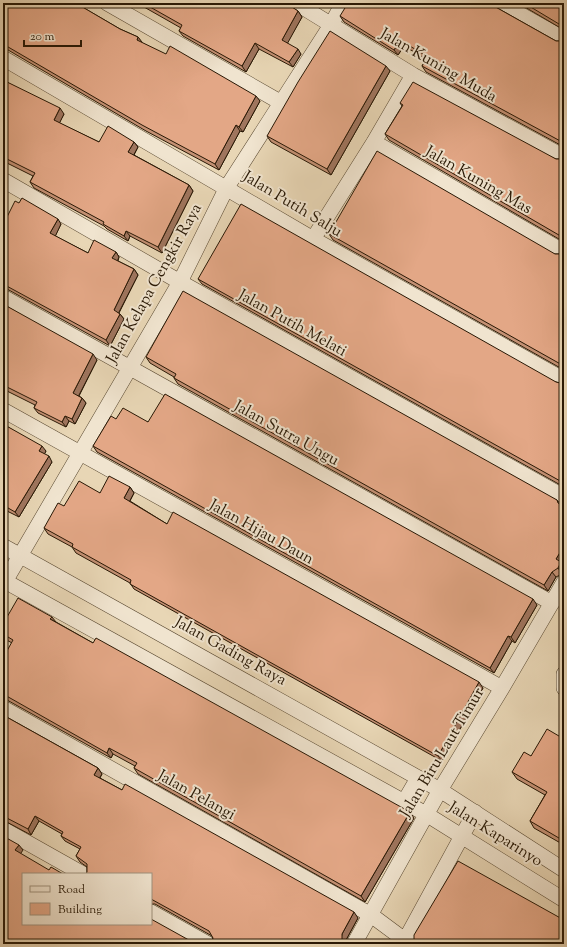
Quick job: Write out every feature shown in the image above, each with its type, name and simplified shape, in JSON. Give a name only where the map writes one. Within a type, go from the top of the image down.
[{"type":"street","points":[[107,3],[280,102]]},
{"type":"street","name":"Jalan Kuning Muda","points":[[296,3],[412,75],[564,157]]},
{"type":"street","name":"Jalan Kelapa Cengkir Raya","points":[[4,582],[180,282],[227,187],[280,102],[331,25],[342,3]]},
{"type":"street","points":[[500,3],[564,39]]},
{"type":"street","name":"Jalan Putih Salju","points":[[3,58],[227,187],[313,239],[564,380]]},
{"type":"street","points":[[313,239],[374,142],[412,75]]},
{"type":"street","name":"Jalan Kuning Mas","points":[[374,142],[564,252]]},
{"type":"street","name":"Jalan Putih Melati","points":[[3,180],[180,282],[564,497]]},
{"type":"street","name":"Jalan Sutra Ungu","points":[[3,297],[552,603]]},
{"type":"street","name":"Jalan Hijau Daun","points":[[3,410],[502,688]]},
{"type":"street","name":"Jalan Gading Raya","points":[[3,546],[441,791],[476,812],[564,870]]},
{"type":"street","points":[[4,582],[429,816]]},
{"type":"street","name":"Jalan Biru Laut Timur","points":[[354,944],[374,918],[441,791],[564,582]]},
{"type":"street","points":[[564,674],[564,688]]},
{"type":"street","name":"Jalan Pelangi","points":[[3,708],[374,918],[404,941]]},
{"type":"street","points":[[404,802],[418,778]]},
{"type":"street","points":[[404,941],[458,833],[476,812]]},
{"type":"street","name":"Jalan Kaparinyo","points":[[429,816],[564,900]]},
{"type":"street","points":[[3,829],[81,873]]},
{"type":"street","points":[[152,913],[208,944]]},
{"type":"building","points":[[3,3],[81,3],[79,5],[120,29],[138,37],[137,40],[166,54],[170,46],[256,96],[239,127],[236,125],[215,164],[142,125],[3,44]]},
{"type":"building","points":[[143,3],[286,3],[298,11],[282,40],[298,49],[289,62],[255,43],[242,66],[179,31],[182,25]]},
{"type":"building","points":[[348,3],[490,3],[556,41],[564,41],[564,143],[422,66],[428,57],[400,40],[394,50],[340,16]]},
{"type":"building","points":[[524,3],[564,3],[564,27]]},
{"type":"building","points":[[330,31],[386,66],[327,169],[267,136],[298,82]]},
{"type":"building","points":[[3,80],[60,108],[54,120],[99,142],[108,126],[134,142],[128,152],[189,185],[158,247],[126,231],[124,236],[103,224],[104,222],[30,182],[35,173],[3,157]]},
{"type":"building","points":[[413,82],[556,159],[564,159],[564,238],[385,134],[403,105],[400,103]]},
{"type":"building","points":[[377,151],[555,254],[564,254],[564,366],[329,234]]},
{"type":"building","points":[[22,198],[58,219],[50,233],[88,253],[94,240],[116,252],[112,258],[134,269],[114,310],[120,314],[106,340],[3,284],[3,225],[15,201],[19,203]]},
{"type":"building","points":[[241,204],[556,382],[560,383],[564,381],[564,478],[562,482],[198,279]]},
{"type":"building","points":[[183,291],[557,500],[558,503],[564,507],[564,546],[556,559],[561,562],[558,568],[552,572],[544,585],[174,378],[176,374],[146,357]]},
{"type":"building","points":[[3,304],[93,354],[73,393],[82,398],[72,419],[65,416],[62,422],[34,408],[37,402],[3,385]]},
{"type":"building","points":[[165,394],[533,599],[511,637],[508,636],[490,668],[93,446],[111,416],[116,419],[123,408],[148,422]]},
{"type":"building","points":[[3,424],[42,446],[39,451],[49,456],[15,512],[3,505]]},
{"type":"building","points":[[109,476],[130,487],[124,498],[167,524],[173,512],[479,682],[438,756],[130,584],[131,580],[72,547],[73,544],[44,528],[58,503],[64,506],[79,481],[100,493]]},
{"type":"building","points":[[18,598],[52,617],[50,619],[93,643],[96,638],[410,812],[361,896],[134,768],[137,763],[109,748],[107,753],[3,694],[3,658],[13,640],[3,634],[3,624]]},
{"type":"building","points":[[3,715],[98,768],[94,775],[122,790],[125,784],[354,912],[342,934],[340,944],[210,944],[212,943],[213,938],[209,931],[152,900],[152,873],[86,873],[87,864],[76,856],[81,847],[61,836],[63,832],[35,816],[28,829],[3,816]]},
{"type":"building","points":[[547,729],[564,739],[564,841],[530,821],[547,792],[512,772],[524,752],[531,756]]},
{"type":"building","points":[[3,836],[19,845],[15,850],[49,870],[51,867],[61,873],[22,873],[22,925],[152,925],[152,920],[196,944],[3,944]]},
{"type":"building","points":[[458,861],[564,920],[564,944],[413,944],[414,935]]}]
